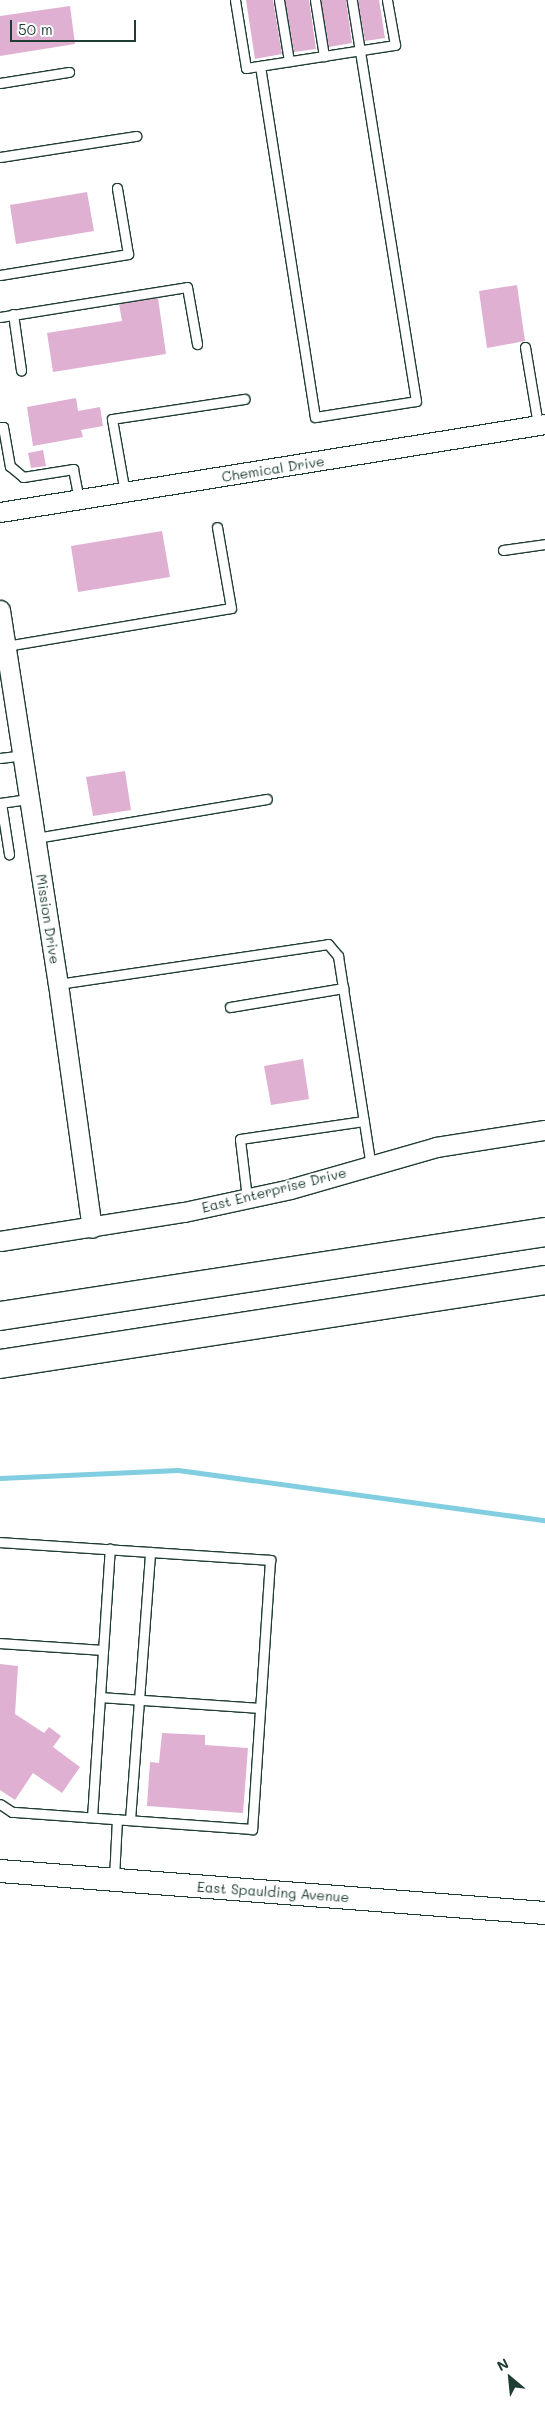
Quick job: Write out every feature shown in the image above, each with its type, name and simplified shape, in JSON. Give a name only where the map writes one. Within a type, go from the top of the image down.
[{"type":"highway","points":[[0,1316],[545,1232]]},
{"type":"highway","points":[[0,1364],[545,1280]]},
{"type":"street","name":"Chemical Drive","points":[[0,512],[542,424]]},
{"type":"street","name":"Mission Drive","points":[[1,620],[58,984],[92,1228]]},
{"type":"street","name":"East Enterprise Drive","points":[[0,1241],[92,1228],[247,1198],[436,1147],[545,1130]]},
{"type":"street","name":"East Spaulding Avenue","points":[[0,1871],[545,1913]]},
{"type":"lane","points":[[235,0],[246,68],[395,44],[387,0]]},
{"type":"lane","points":[[279,0],[289,61]]},
{"type":"lane","points":[[315,0],[324,56]]},
{"type":"lane","points":[[260,66],[315,417],[416,401],[352,0]]},
{"type":"lane","points":[[0,83],[68,72]]},
{"type":"lane","points":[[0,157],[136,136]]},
{"type":"lane","points":[[0,275],[128,254],[117,188]]},
{"type":"lane","points":[[0,317],[187,287],[197,344]]},
{"type":"lane","points":[[13,314],[21,370]]},
{"type":"lane","points":[[525,347],[542,424]]},
{"type":"lane","points":[[125,493],[112,419],[245,399]]},
{"type":"lane","points":[[0,427],[3,426],[10,466],[23,477],[73,469],[79,500]]},
{"type":"lane","points":[[6,646],[231,608],[217,527]]},
{"type":"lane","points":[[503,550],[545,544]]},
{"type":"lane","points":[[0,758],[22,755]]},
{"type":"lane","points":[[9,854],[1,803],[30,799]]},
{"type":"lane","points":[[36,838],[267,799]]},
{"type":"lane","points":[[58,984],[316,944],[328,944],[334,948],[343,988],[371,1166]]},
{"type":"lane","points":[[230,1007],[343,988]]},
{"type":"lane","points":[[247,1198],[240,1138],[364,1121]]},
{"type":"lane","points":[[0,1542],[270,1560],[252,1828],[12,1812],[0,1804]]},
{"type":"lane","points":[[92,1817],[110,1549]]},
{"type":"lane","points":[[130,1820],[150,1552]]},
{"type":"lane","points":[[0,1643],[103,1650]]},
{"type":"lane","points":[[100,1697],[260,1708]]},
{"type":"lane","points":[[114,1879],[117,1819]]},
{"type":"building","points":[[246,0],[273,0],[282,54],[255,59]]},
{"type":"building","points":[[285,0],[309,0],[316,49],[294,52]]},
{"type":"building","points":[[321,0],[346,0],[352,43],[329,47]]},
{"type":"building","points":[[358,0],[379,0],[385,38],[365,41]]},
{"type":"building","points":[[70,6],[75,44],[0,56],[0,16]]},
{"type":"building","points":[[87,192],[94,231],[16,244],[10,205]]},
{"type":"building","points":[[517,285],[525,341],[487,348],[479,291]]},
{"type":"building","points":[[158,298],[166,354],[53,372],[47,333],[122,321],[119,304]]},
{"type":"building","points":[[76,398],[78,411],[100,407],[103,426],[81,430],[83,437],[33,446],[27,407]]},
{"type":"building","points":[[43,450],[46,466],[31,468],[28,453]]},
{"type":"building","points":[[162,531],[170,577],[78,592],[71,546]]},
{"type":"building","points":[[125,771],[131,810],[93,816],[86,777]]},
{"type":"building","points":[[303,1059],[309,1099],[271,1105],[264,1066]]},
{"type":"building","points":[[0,1664],[18,1666],[15,1714],[44,1733],[49,1727],[61,1736],[53,1747],[80,1767],[62,1793],[33,1773],[15,1800],[0,1790]]},
{"type":"building","points":[[162,1733],[205,1735],[205,1745],[248,1748],[243,1813],[147,1806],[150,1762],[159,1763]]},
{"type":"waterway","points":[[0,1478],[178,1470],[545,1520]]}]
